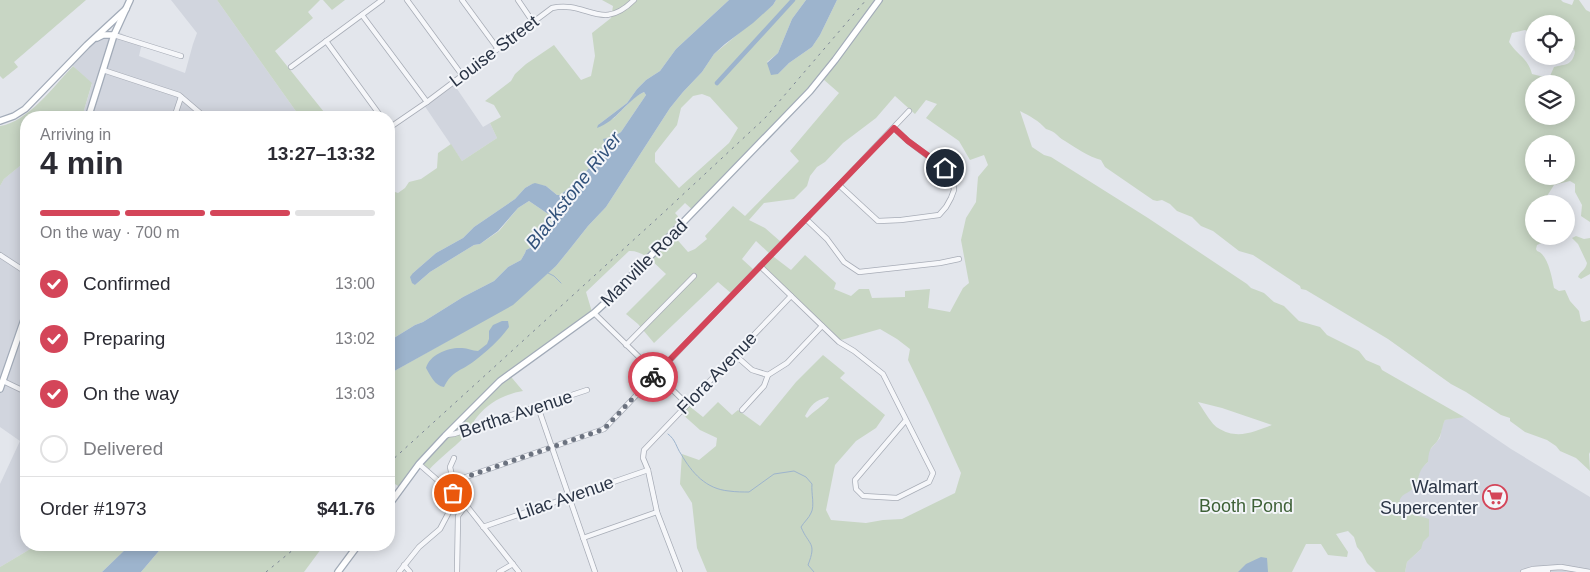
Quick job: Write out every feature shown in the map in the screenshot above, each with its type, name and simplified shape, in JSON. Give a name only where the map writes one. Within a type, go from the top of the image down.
[{"type":"main road","points":[[90,111],[114,34],[130,0]]},
{"type":"main road","name":"Manville Road","points":[[395,496],[419,464],[500,381],[594,313],[606,302],[810,91],[879,0]]},
{"type":"main road","points":[[23,111],[87,45],[126,9]]},
{"type":"main road","points":[[102,31],[114,34]]},
{"type":"main road","points":[[87,45],[104,35],[114,34]]},
{"type":"main road","points":[[0,120],[20,112]]},
{"type":"main road","points":[[0,389],[20,331]]},
{"type":"main road","points":[[338,572],[354,551]]},
{"type":"street","points":[[291,67],[382,0]]},
{"type":"street","points":[[407,0],[462,75]]},
{"type":"street","points":[[462,0],[498,49]]},
{"type":"street","points":[[518,0],[533,22]]},
{"type":"street","name":"Louise Street","points":[[395,124],[552,8],[564,3],[577,3],[602,13],[616,12],[634,0]]},
{"type":"street","points":[[362,15],[427,102]]},
{"type":"street","points":[[114,34],[181,56]]},
{"type":"street","points":[[326,41],[377,111]]},
{"type":"street","points":[[103,70],[181,97],[198,111]]},
{"type":"street","points":[[176,111],[181,97]]},
{"type":"street","points":[[454,491],[466,477],[604,429],[839,186],[908,111]]},
{"type":"street","points":[[839,186],[878,221],[933,216],[942,212],[954,190],[950,175],[945,168],[908,141],[894,128]]},
{"type":"street","points":[[806,219],[827,238],[844,262],[859,272],[940,264],[959,259]]},
{"type":"street","points":[[0,255],[20,268]]},
{"type":"street","points":[[760,266],[840,342],[854,350],[883,374],[906,420],[933,474],[929,482],[897,498],[863,496],[856,489],[855,480],[906,420]]},
{"type":"street","points":[[626,345],[694,276]]},
{"type":"street","name":"Flora Avenue","points":[[648,470],[643,458],[644,450],[791,296]]},
{"type":"street","points":[[594,313],[687,404]]},
{"type":"street","points":[[742,410],[764,386],[768,375],[787,363],[822,326]]},
{"type":"street","points":[[735,355],[752,370],[768,375]]},
{"type":"street","points":[[3,381],[20,389]]},
{"type":"street","name":"Bertha Avenue","points":[[445,436],[587,390]]},
{"type":"street","points":[[538,407],[595,572]]},
{"type":"street","points":[[399,572],[419,547],[440,529],[449,512],[454,491],[450,467],[454,458]]},
{"type":"street","points":[[419,464],[454,491],[519,572]]},
{"type":"street","points":[[648,470],[657,512],[680,572]]},
{"type":"street","name":"Lilac Avenue","points":[[483,527],[648,470]]},
{"type":"street","points":[[457,572],[458,516],[466,505]]},
{"type":"street","points":[[583,538],[657,512]]},
{"type":"street","points":[[498,572],[513,564]]},
{"type":"street","points":[[404,565],[410,572]]},
{"type":"street","points":[[1522,572],[1533,569],[1561,567],[1590,572]]},
{"type":"street","points":[[1532,572],[1560,570],[1575,572]]},
{"type":"shaded area","points":[[171,0],[217,0],[296,111],[84,111],[92,84],[70,63],[95,38],[114,30],[142,43],[139,56],[185,73],[197,33]]},
{"type":"shaded area","points":[[453,83],[483,127],[490,123],[497,138],[462,161],[424,105]]},
{"type":"shaded area","points":[[20,166],[20,441],[0,427],[0,186],[4,179]]},
{"type":"shaded area","points":[[1464,417],[1511,449],[1590,497],[1590,572],[1405,572],[1407,562],[1421,549],[1420,516],[1412,514],[1398,505],[1399,498],[1416,484],[1421,468],[1428,462],[1428,452],[1440,438],[1445,420]]},
{"type":"shaded area","points":[[20,441],[20,551],[27,551],[0,567],[0,484]]},
{"type":"green space","points":[[0,0],[86,0],[14,62],[18,67],[3,79],[0,76]]},
{"type":"green space","points":[[217,0],[320,0],[308,12],[313,18],[275,51],[323,111],[296,111]]},
{"type":"green space","points":[[323,0],[345,0],[332,10]]},
{"type":"green space","points":[[602,0],[729,0],[676,49],[660,71],[646,80],[627,103],[598,125],[614,118],[635,97],[644,92],[646,95],[621,132],[613,137],[606,138],[612,145],[602,159],[588,169],[579,180],[560,195],[557,195],[546,186],[532,184],[525,188],[515,199],[474,227],[463,238],[436,253],[413,273],[415,285],[430,272],[499,231],[518,208],[529,201],[551,216],[554,224],[534,246],[526,250],[521,260],[508,267],[494,281],[395,337],[395,192],[398,193],[409,182],[421,179],[437,168],[438,153],[451,144],[462,161],[497,138],[490,123],[501,117],[494,105],[485,101],[511,81],[515,74],[526,64],[554,45],[581,80],[591,76],[595,56],[592,33],[611,18],[613,6]]},
{"type":"green space","points":[[776,0],[806,0],[792,19],[778,53],[767,62],[778,74],[789,63],[812,47],[837,0],[1561,0],[1572,5],[1574,0],[1579,0],[1586,10],[1590,12],[1590,222],[1581,216],[1582,205],[1575,192],[1575,135],[1525,135],[1525,185],[1554,185],[1548,195],[1525,195],[1525,245],[1537,245],[1537,251],[1547,261],[1554,288],[1559,291],[1565,290],[1570,301],[1579,311],[1581,321],[1590,320],[1590,471],[1576,458],[1560,451],[1547,440],[1525,432],[1510,421],[1510,418],[1501,415],[1451,384],[1388,339],[1306,290],[1301,289],[1300,286],[1253,255],[1239,251],[1213,231],[1201,226],[1192,217],[1177,211],[1170,204],[1162,200],[1153,200],[1105,167],[1101,160],[1078,149],[1020,111],[1032,147],[1148,218],[1251,288],[1264,293],[1274,302],[1284,306],[1299,321],[1320,327],[1327,335],[1359,351],[1366,360],[1380,366],[1382,370],[1464,417],[1445,420],[1440,436],[1431,449],[1428,462],[1420,472],[1416,484],[1401,498],[1399,505],[1412,514],[1429,519],[1429,536],[1423,542],[1421,549],[1407,562],[1405,572],[1376,572],[1367,563],[1357,547],[1354,537],[1348,531],[1336,534],[1348,552],[1347,557],[1328,555],[1321,544],[1306,544],[1292,572],[707,572],[697,548],[692,503],[680,484],[682,454],[699,460],[716,446],[717,438],[700,430],[681,413],[688,405],[703,417],[718,402],[732,415],[738,410],[760,426],[796,382],[823,355],[845,373],[840,378],[885,415],[876,428],[856,441],[835,465],[826,510],[831,520],[866,523],[902,519],[955,493],[961,473],[908,360],[910,349],[880,329],[841,340],[760,265],[770,254],[756,241],[742,259],[754,270],[732,294],[718,282],[654,343],[638,324],[626,314],[666,274],[645,255],[629,251],[586,292],[592,312],[507,372],[523,391],[510,394],[487,407],[477,417],[465,436],[428,471],[420,465],[401,488],[395,484],[395,371],[488,318],[528,290],[556,266],[606,207],[670,108],[702,72],[714,54],[773,5]],"holes":[[[1525,15],[1575,15],[1575,65],[1554,67],[1550,75],[1575,75],[1575,125],[1525,125],[1525,75],[1536,75],[1532,74],[1528,65],[1525,65],[1525,60],[1509,42],[1512,33],[1525,30]],[[823,79],[839,93],[790,151],[799,161],[745,216],[733,206],[705,236],[707,239],[688,252],[674,236],[685,224],[675,213],[685,203],[695,212]],[[702,94],[710,97],[738,128],[729,143],[679,188],[655,162],[655,153],[677,125],[681,108],[693,96]],[[895,96],[915,114],[926,100],[937,104],[926,118],[959,141],[970,160],[984,155],[988,165],[978,177],[976,202],[966,218],[961,240],[969,283],[963,288],[950,312],[928,308],[930,289],[905,291],[905,297],[872,298],[869,289],[859,289],[851,296],[834,289],[836,283],[805,255],[791,270],[770,254],[781,242],[765,228],[749,220],[764,203],[794,199],[807,186],[810,176],[817,167],[825,162],[843,143],[876,118]],[[829,398],[807,418],[805,416],[814,404]],[[1198,402],[1272,425],[1245,434],[1225,432],[1210,420]]]},
{"type":"green space","points":[[73,66],[92,83],[84,111],[30,111]]},
{"type":"green space","points":[[20,118],[20,166],[4,179],[0,186],[0,126]]},
{"type":"green space","points":[[1575,236],[1584,239],[1590,238],[1590,274],[1581,279],[1578,277],[1587,263],[1575,241]]},
{"type":"green space","points":[[27,551],[124,551],[102,572],[0,572],[0,567]]},
{"type":"green space","points":[[159,551],[320,551],[304,572],[141,572]]},
{"type":"water","name":"Blackstone River","points":[[729,0],[776,0],[753,23],[714,54],[702,72],[670,108],[606,207],[556,266],[513,305],[395,371],[395,337],[494,281],[508,267],[521,260],[526,250],[534,246],[554,224],[551,216],[529,201],[518,208],[498,231],[480,244],[474,245],[430,272],[415,285],[410,277],[413,273],[436,253],[463,238],[474,227],[515,199],[525,188],[532,184],[546,186],[557,195],[560,195],[579,180],[588,169],[602,159],[612,145],[610,142],[604,142],[603,139],[613,137],[621,132],[646,95],[644,92],[632,100],[610,121],[597,128],[598,125],[627,103],[646,80],[660,71],[676,49]]},
{"type":"water","points":[[806,0],[837,0],[812,47],[789,63],[778,74],[771,75],[767,63],[778,53],[792,19]]},
{"type":"water","points":[[502,321],[508,321],[509,327],[492,346],[473,362],[453,375],[444,387],[435,382],[426,368],[431,359],[441,352],[451,349],[464,348],[478,351],[487,344],[489,331],[493,325]]},
{"type":"water","points":[[124,551],[159,551],[141,572],[102,572]]},
{"type":"water","name":"Booth Pond","points":[[1261,557],[1267,558],[1268,572],[1238,572],[1246,564]]},
{"type":"waterway","points":[[717,83],[793,0]]},
{"type":"waterway","points":[[548,273],[561,283]]},
{"type":"waterway","points":[[668,434],[695,474],[700,479],[721,490],[749,492],[774,474],[794,471],[806,477],[812,484],[813,507],[810,515],[801,527],[811,544],[812,552],[808,565],[814,572]]},
{"type":"railway","points":[[395,458],[765,118],[866,0]]},
{"type":"railway","points":[[266,572],[292,551]]},
{"type":"way so far","points":[[453,493],[454,489],[466,477],[604,429],[653,377]]},
{"type":"place","name":"Walmart Supercenter","points":[[1495,497]]},
{"type":"route","points":[[653,377],[894,128],[908,141],[945,168]]}]
